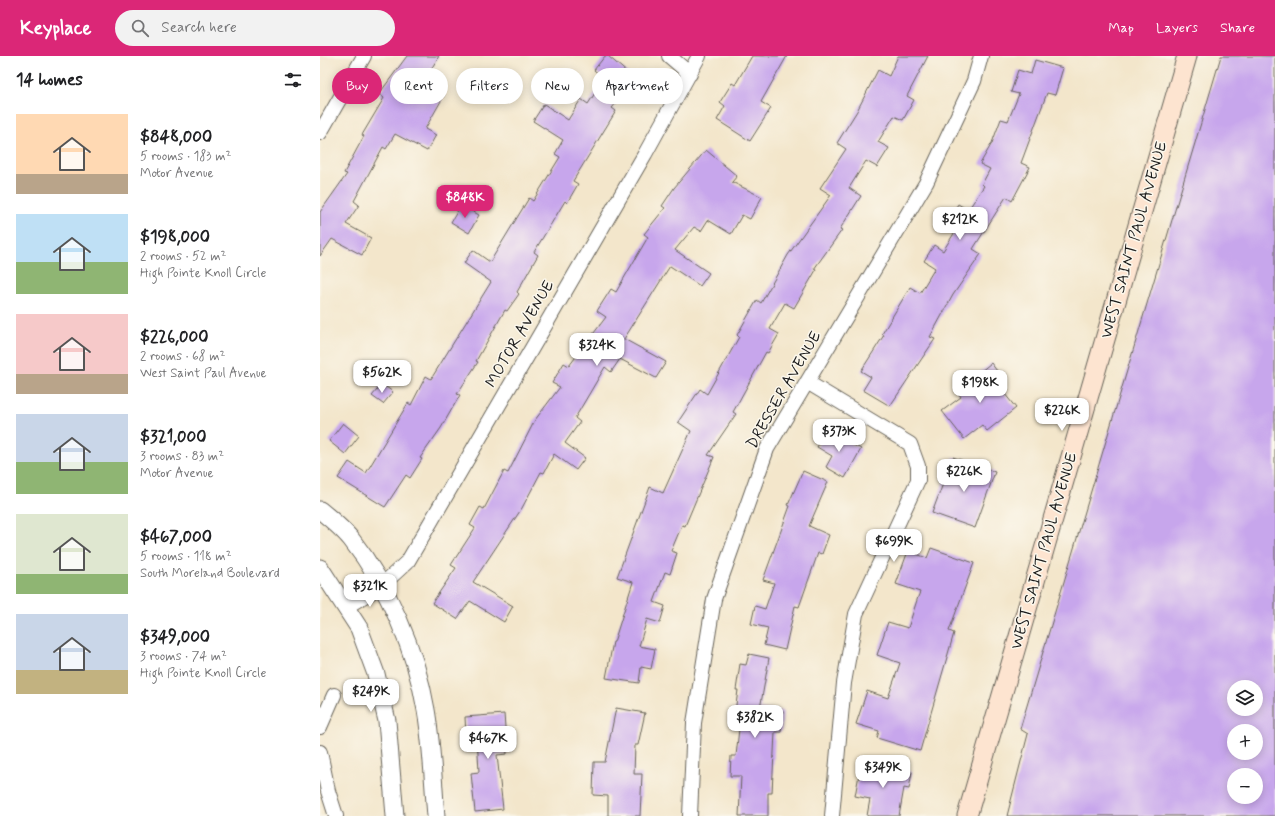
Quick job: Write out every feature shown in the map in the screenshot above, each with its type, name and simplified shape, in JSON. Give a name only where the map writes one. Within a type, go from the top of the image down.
[{"type":"main road","name":"WEST SAINT PAUL AVENUE","points":[[968,816],[1187,56]]},
{"type":"street","points":[[320,133],[364,56]]},
{"type":"street","points":[[669,56],[690,74]]},
{"type":"street","name":"MOTOR AVENUE","points":[[346,607],[381,586],[408,561],[699,56]]},
{"type":"street","name":"DRESSER AVENUE","points":[[690,816],[694,723],[714,599],[767,449],[926,183],[974,81],[981,56]]},
{"type":"street","points":[[807,382],[910,444],[918,466],[918,480],[856,614],[844,683],[832,816]]},
{"type":"street","points":[[320,510],[350,538],[373,569],[410,647],[417,666],[427,711],[436,816]]},
{"type":"street","points":[[320,568],[359,628],[383,698],[387,721],[395,816]]},
{"type":"street","points":[[320,727],[334,695]]},
{"type":"street","points":[[320,752],[328,791],[336,816]]},
{"type":"building","points":[[407,56],[439,56],[432,68],[398,68]]},
{"type":"building","points":[[605,56],[608,56],[622,68],[596,68]]},
{"type":"building","points":[[752,56],[787,56],[761,102],[771,108],[750,141],[717,120],[725,106],[720,102],[732,83],[735,85]]},
{"type":"building","points":[[898,56],[928,56],[907,96],[914,100],[903,120],[894,116],[878,142],[889,148],[877,167],[866,161],[849,188],[861,196],[840,229],[842,230],[814,269],[816,270],[794,308],[785,303],[770,329],[779,334],[768,353],[766,352],[733,412],[736,414],[708,455],[714,457],[685,526],[682,525],[671,551],[677,553],[670,574],[665,572],[654,602],[665,606],[660,623],[647,619],[639,646],[655,649],[651,669],[641,667],[639,683],[606,678],[613,642],[633,582],[617,577],[650,487],[663,493],[691,431],[678,422],[700,389],[707,394],[739,337],[737,335],[757,300],[761,303],[788,255],[831,195],[820,188],[846,149],[837,143],[857,111],[878,70],[889,76]]},
{"type":"building","points":[[1221,56],[1275,56],[1275,816],[1007,816],[1028,734],[1020,729]]},
{"type":"building","points":[[1035,60],[1063,68],[1055,95],[1047,93],[1021,163],[1030,167],[1012,201],[1006,197],[973,249],[981,254],[953,295],[930,337],[935,339],[890,406],[863,390],[871,377],[861,371],[884,335],[882,334],[910,287],[920,293],[935,268],[924,261],[934,245],[943,251],[958,227],[948,220],[958,204],[968,210],[984,186],[982,184],[990,169],[980,164],[992,143],[1001,119],[1008,121],[1019,94],[1011,92],[1018,70],[1031,74]]},
{"type":"building","points":[[390,79],[390,104],[439,104],[425,129],[436,135],[427,151],[395,134],[386,149],[383,147],[354,201],[359,205],[346,224],[371,238],[362,255],[332,239],[320,256],[320,212],[347,174],[344,173],[364,136],[362,135],[380,104],[382,104],[384,98],[382,96],[382,90]]},
{"type":"building","points":[[592,98],[592,104],[615,104],[612,108],[616,111],[573,181],[578,184],[567,203],[565,201],[534,252],[538,255],[517,292],[519,294],[507,311],[505,310],[476,361],[478,362],[457,394],[460,395],[441,428],[420,458],[422,459],[410,478],[406,475],[385,507],[338,478],[349,462],[366,473],[408,403],[411,405],[426,376],[431,379],[491,282],[464,263],[473,250],[490,262],[529,198],[533,201],[560,157],[555,154],[563,140],[533,121],[544,104],[568,120],[578,104],[584,104],[584,101],[588,104]]},
{"type":"building","points":[[706,150],[737,176],[732,182],[762,197],[750,219],[742,215],[731,234],[708,220],[701,231],[694,227],[675,250],[709,273],[700,286],[670,266],[624,339],[666,362],[656,378],[620,359],[611,372],[605,367],[575,418],[580,422],[565,443],[585,458],[576,470],[554,454],[544,473],[541,472],[522,508],[473,582],[513,606],[504,622],[470,601],[457,619],[432,603],[456,568],[451,565],[475,528],[470,525],[480,507],[484,509],[504,471],[508,473],[535,420],[560,387],[552,383],[564,363],[569,366],[606,317],[597,311],[611,289],[616,292],[648,237],[644,234],[665,208],[662,206],[674,188]]},
{"type":"building","points":[[461,205],[479,215],[469,233],[451,222]]},
{"type":"building","points":[[991,363],[1003,379],[997,384],[1016,408],[987,431],[982,425],[964,439],[942,411],[961,397],[957,391]]},
{"type":"building","points":[[382,384],[393,392],[383,404],[372,396]]},
{"type":"building","points":[[343,423],[359,436],[345,454],[329,441]]},
{"type":"building","points":[[827,430],[861,449],[845,478],[826,467],[832,456],[817,447]]},
{"type":"building","points":[[953,457],[995,472],[975,528],[932,513]]},
{"type":"building","points":[[803,471],[828,482],[809,526],[829,535],[822,554],[818,553],[799,607],[795,606],[785,650],[764,645],[768,628],[751,624],[755,606],[765,609],[774,583],[763,580],[790,506],[788,505]]},
{"type":"building","points":[[931,548],[974,563],[949,631],[954,633],[920,751],[877,738],[879,731],[856,724],[867,691],[888,698],[900,663],[877,655],[888,622],[908,628],[920,592],[896,584],[908,551],[927,558]]},
{"type":"building","points":[[749,654],[769,658],[760,709],[783,711],[781,732],[775,732],[772,793],[768,793],[768,816],[739,816],[741,776],[730,776],[731,756],[736,756],[740,720],[734,720],[738,690],[736,690],[740,664],[746,665]]},
{"type":"building","points":[[616,708],[645,713],[638,745],[635,745],[634,774],[642,774],[640,816],[608,816],[608,796],[593,795],[594,762],[605,762]]},
{"type":"building","points":[[504,714],[507,754],[497,755],[503,809],[475,812],[471,773],[479,772],[477,736],[466,737],[465,717]]},
{"type":"building","points":[[861,764],[912,772],[909,789],[904,788],[899,816],[867,816],[870,799],[855,796]]}]
